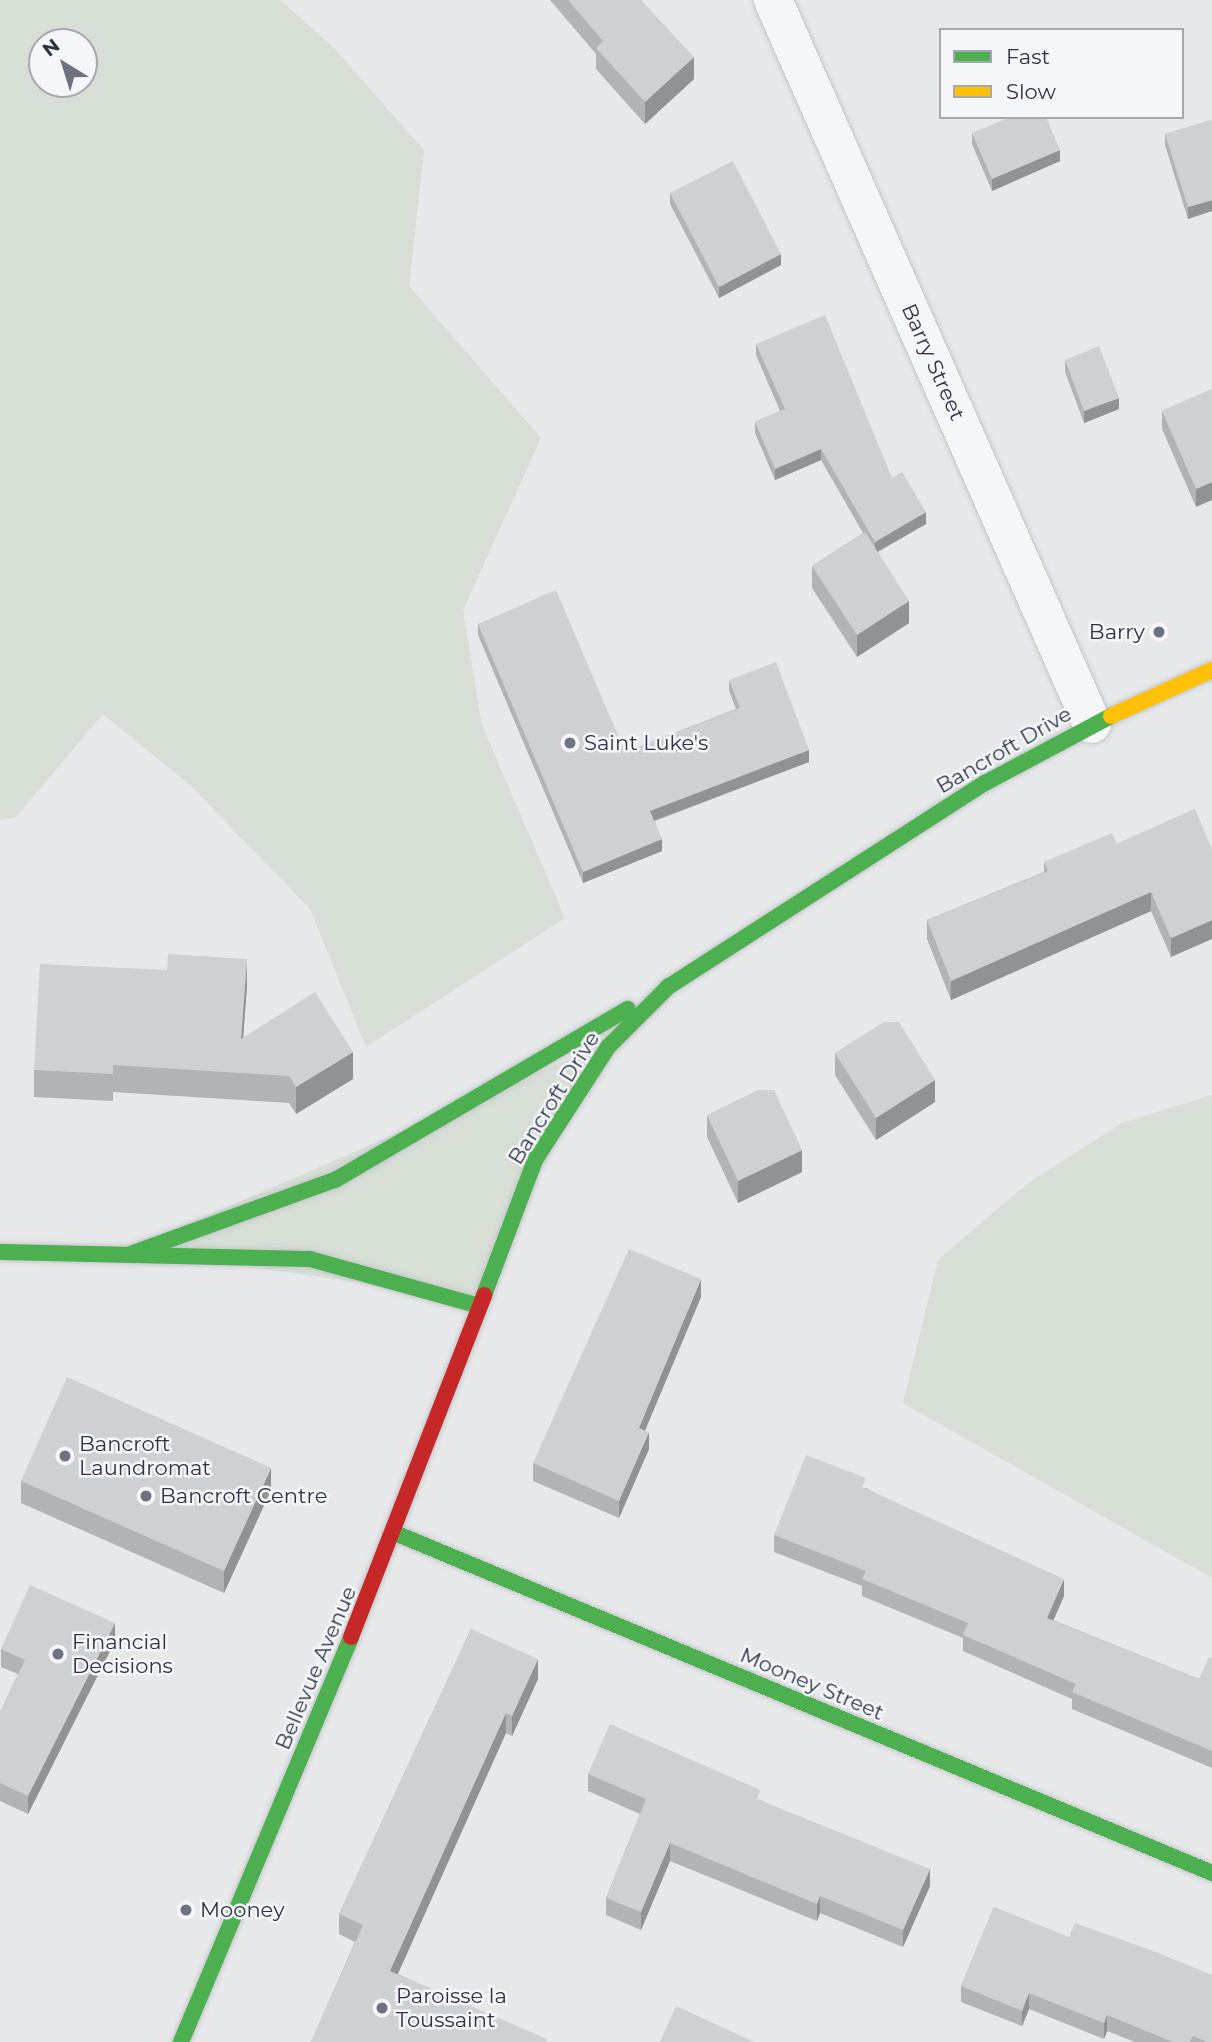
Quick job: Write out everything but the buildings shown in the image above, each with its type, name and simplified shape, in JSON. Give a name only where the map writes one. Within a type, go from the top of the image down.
[{"type":"main road","name":"Bancroft Drive","points":[[479,1306],[535,1160],[608,1047],[668,987],[985,783],[1092,724],[1212,670]]},
{"type":"main road","points":[[133,1253],[335,1180],[668,987]]},
{"type":"main road","points":[[0,1252],[310,1259],[479,1306]]},
{"type":"main road","name":"Bellevue Avenue","points":[[181,2042],[395,1533],[479,1306]]},
{"type":"main road","name":"Mooney Street","points":[[395,1533],[1212,1873]]},
{"type":"street","name":"Barry Street","points":[[773,0],[1092,724]]},
{"type":"shaded area","points":[[0,0],[280,0],[332,46],[424,150],[409,286],[541,438],[463,610],[482,725],[565,918],[366,1047],[310,909],[191,786],[103,714],[16,817],[0,820]]},
{"type":"shaded area","points":[[604,1044],[477,1300],[130,1249]]},
{"type":"shaded area","points":[[1212,1095],[1212,1578],[903,1403],[938,1260],[1028,1183],[1122,1123]]},
{"type":"traffic: fast","points":[[484,1295],[535,1160],[608,1047],[668,987],[985,783],[1111,716]]},
{"type":"traffic: fast","points":[[133,1253],[335,1180],[628,1009]]},
{"type":"traffic: fast","points":[[0,1252],[310,1259],[479,1306]]},
{"type":"traffic: fast","points":[[395,1533],[1212,1873]]},
{"type":"traffic: fast","points":[[181,2042],[351,1637]]},
{"type":"traffic: slow","points":[[1111,716],[1212,670]]},
{"type":"traffic: jam","points":[[351,1637],[484,1295]]},
{"type":"place","name":"Barry","points":[[1159,632]]},
{"type":"place","name":"Saint Luke's","points":[[570,743]]},
{"type":"place","name":"Bancroft Laundromat","points":[[65,1456]]},
{"type":"place","name":"Bancroft Centre","points":[[146,1496]]},
{"type":"place","name":"Financial Decisions","points":[[58,1654]]},
{"type":"place","name":"Mooney","points":[[186,1910]]},
{"type":"place","name":"Paroisse la Toussaint","points":[[382,2008]]}]
